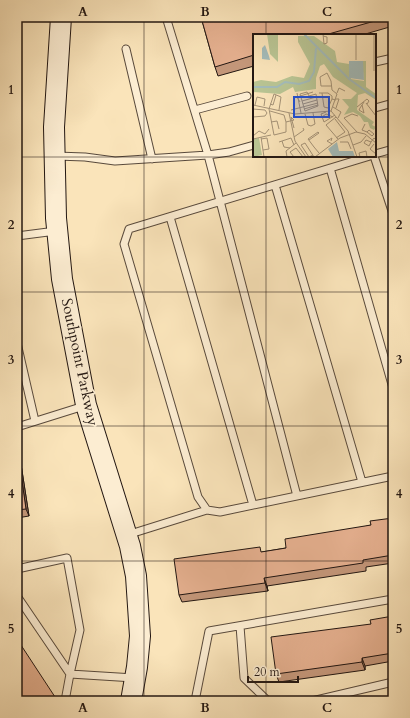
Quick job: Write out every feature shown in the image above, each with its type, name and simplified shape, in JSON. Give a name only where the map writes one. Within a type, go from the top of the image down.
[{"type":"main road","name":"Southpoint Parkway","points":[[61,17],[54,127],[57,231],[66,302],[86,405],[127,535],[136,576],[140,636],[136,678],[131,701]]},
{"type":"lane","points":[[166,17],[208,155],[297,496]]},
{"type":"lane","points":[[126,49],[152,159]]},
{"type":"lane","points":[[376,62],[393,58]]},
{"type":"lane","points":[[194,110],[247,96]]},
{"type":"lane","points":[[376,108],[393,103]]},
{"type":"lane","points":[[54,156],[85,156],[115,161],[208,155],[230,152],[253,145]]},
{"type":"lane","points":[[376,154],[393,149]]},
{"type":"lane","points":[[207,510],[198,497],[124,244],[129,229],[367,157]]},
{"type":"lane","points":[[375,157],[393,214]]},
{"type":"lane","points":[[330,168],[393,388]]},
{"type":"lane","points":[[275,185],[362,482]]},
{"type":"lane","points":[[170,217],[253,505]]},
{"type":"lane","points":[[17,236],[57,231]]},
{"type":"lane","points":[[17,343],[35,421]]},
{"type":"lane","points":[[17,427],[86,405]]},
{"type":"lane","points":[[127,535],[207,510],[220,512],[393,476]]},
{"type":"lane","points":[[17,569],[67,558],[80,630],[65,701]]},
{"type":"lane","points":[[17,596],[70,674]]},
{"type":"lane","points":[[195,701],[208,631],[393,599]]},
{"type":"lane","points":[[240,626],[244,678],[268,701]]},
{"type":"lane","points":[[70,674],[136,678]]},
{"type":"lane","points":[[312,701],[393,682]]},
{"type":"building","points":[[201,17],[389,17],[329,34],[253,34],[253,55],[215,67]]},
{"type":"building","points":[[17,446],[26,509],[17,510]]},
{"type":"building","points":[[393,518],[393,555],[363,560],[363,563],[264,578],[265,583],[179,595],[174,559],[260,547],[261,552],[286,548],[285,539],[371,525],[370,521]]},
{"type":"building","points":[[393,616],[393,653],[362,658],[362,662],[276,674],[271,637],[371,624],[370,620]]},
{"type":"building","points":[[17,639],[57,700],[17,701]]}]
